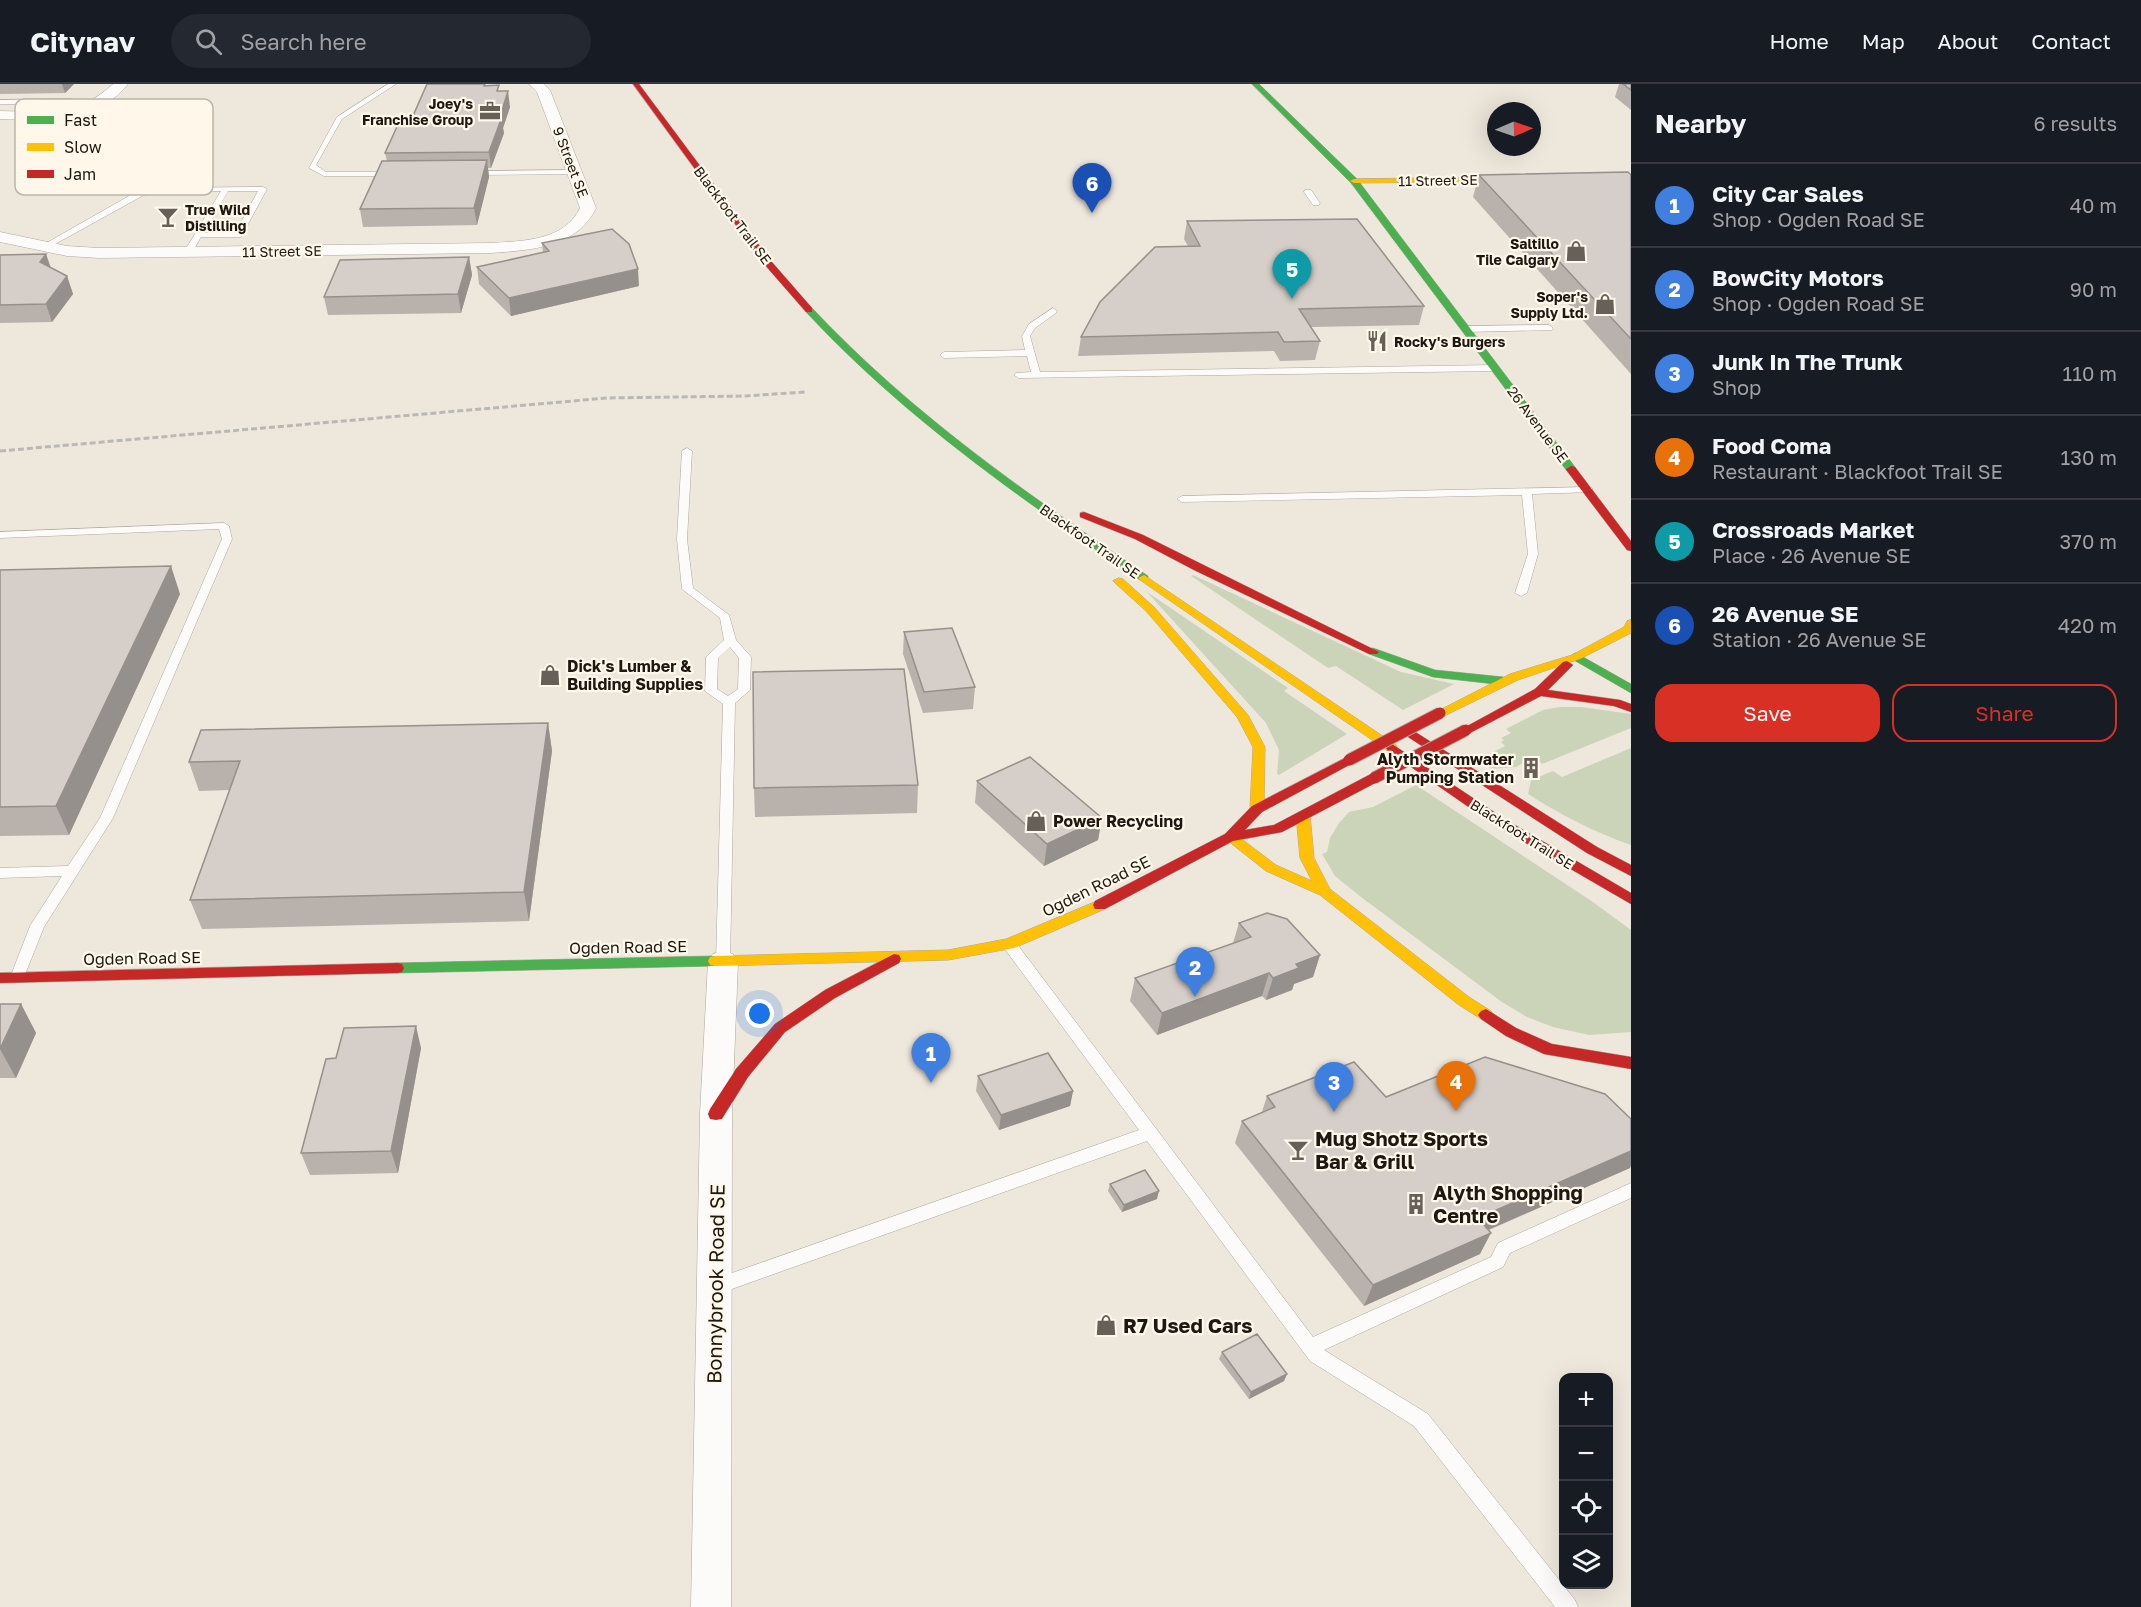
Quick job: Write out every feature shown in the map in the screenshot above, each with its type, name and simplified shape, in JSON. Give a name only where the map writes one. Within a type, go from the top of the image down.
[{"type":"street","points":[[104,99],[121,84]]},
{"type":"street","name":"9 Street SE","points":[[536,84],[543,90],[588,208],[585,220],[565,234]]},
{"type":"street","name":"Blackfoot Trail SE","points":[[636,84],[768,263],[842,347],[881,384],[980,464],[1065,524],[1498,821],[1631,899]]},
{"type":"street","name":"26 Avenue SE","points":[[1255,84],[1384,212],[1494,368],[1631,548]]},
{"type":"street","points":[[1323,150],[1350,160]]},
{"type":"street","points":[[1369,167],[1441,180]]},
{"type":"street","name":"11 Street SE","points":[[1354,181],[1536,178]]},
{"type":"street","points":[[1398,194],[1441,180]]},
{"type":"street","name":"11 Street SE","points":[[0,237],[68,251],[99,253],[490,248],[543,242],[565,234]]},
{"type":"street","name":"Blackfoot Trail SE","points":[[1140,554],[1079,512],[1139,537],[1198,568],[1387,658],[1433,673],[1503,681]]},
{"type":"street","points":[[1065,524],[1108,571],[1150,609],[1242,715],[1258,747],[1257,809]]},
{"type":"street","points":[[1503,681],[1576,657],[1630,628]]},
{"type":"street","points":[[1576,657],[1631,689]]},
{"type":"street","points":[[1539,692],[1576,657]]},
{"type":"street","name":"Ogden Road SE","points":[[0,978],[948,955],[1009,944],[1083,914],[1230,837],[1257,809],[1503,681]]},
{"type":"street","points":[[1539,692],[1616,703],[1631,708]]},
{"type":"street","name":"Ogden Road SE","points":[[1230,837],[1277,830],[1539,692]]},
{"type":"street","name":"Blackfoot Trail SE","points":[[1388,719],[1592,850],[1631,871]]},
{"type":"street","points":[[1303,815],[1307,858],[1325,892]]},
{"type":"street","points":[[1230,837],[1271,868],[1325,892],[1464,1001],[1511,1032],[1549,1050],[1631,1063]]},
{"type":"street","points":[[1592,850],[1631,861]]},
{"type":"street","points":[[1605,885],[1631,911]]},
{"type":"street","points":[[716,1114],[742,1073],[780,1028],[830,994],[900,956]]},
{"type":"street","name":"Bonnybrook Road SE","points":[[711,1607],[716,1114],[723,962]]},
{"type":"street","points":[[1605,1060],[1631,1054]]},
{"type":"lane","points":[[393,84],[339,118],[312,166],[324,174],[398,174]]},
{"type":"lane","points":[[469,173],[574,171]]},
{"type":"lane","points":[[198,235],[238,235],[263,189],[213,189]]},
{"type":"lane","points":[[188,252],[226,189]]},
{"type":"lane","points":[[1308,192],[1316,203]]},
{"type":"lane","points":[[45,246],[137,195]]},
{"type":"lane","points":[[1036,374],[1026,336],[1032,326],[1053,311]]},
{"type":"lane","points":[[1466,329],[1549,327]]},
{"type":"lane","points":[[944,355],[1030,353]]},
{"type":"lane","points":[[1019,375],[1494,368]]},
{"type":"lane","points":[[687,452],[682,538],[688,589],[725,616],[730,640],[745,657],[744,690],[729,702]]},
{"type":"lane","points":[[1182,499],[1588,490]]},
{"type":"lane","points":[[1521,593],[1533,554],[1527,491]]},
{"type":"lane","points":[[0,535],[224,526],[227,539],[106,818],[37,926],[17,978]]},
{"type":"lane","points":[[729,702],[711,691],[712,657],[730,640]]},
{"type":"lane","points":[[723,962],[729,702]]},
{"type":"lane","points":[[0,873],[74,871]]},
{"type":"lane","points":[[1009,944],[1316,1355],[1421,1420],[1568,1607]]},
{"type":"lane","points":[[715,1287],[1150,1133]]},
{"type":"lane","points":[[1311,1347],[1497,1262],[1504,1248],[1631,1190]]},
{"type":"green space","points":[[1191,576],[1401,672],[1454,684],[1403,710],[1336,666],[1328,668]]},
{"type":"green space","points":[[1147,592],[1288,688],[1284,691],[1347,734],[1279,775],[1277,774],[1279,750],[1266,723]]},
{"type":"green space","points":[[1581,707],[1631,714],[1631,728],[1542,764],[1534,757],[1516,767],[1491,769],[1478,760],[1505,746],[1501,738],[1511,733],[1506,729],[1543,710]]},
{"type":"green space","points":[[1631,748],[1631,845],[1578,822],[1528,794],[1531,780],[1553,771],[1562,777]]},
{"type":"green space","points":[[1416,785],[1593,902],[1631,930],[1631,1032],[1589,1035],[1553,1027],[1527,1017],[1502,1002],[1335,876],[1322,854],[1327,852],[1330,838],[1339,823],[1349,812],[1373,807]]},
{"type":"building","points":[[427,84],[499,85],[497,91],[508,91],[500,117],[502,117],[489,152],[385,153],[401,118],[412,118]]},
{"type":"building","points":[[1623,84],[1631,84],[1631,90]]},
{"type":"building","points":[[487,160],[474,208],[360,209],[382,161]]},
{"type":"building","points":[[1628,172],[1631,175],[1631,339],[1479,175]]},
{"type":"building","points":[[1357,219],[1424,306],[1299,309],[1320,341],[1284,342],[1278,332],[1081,337],[1100,302],[1155,247],[1200,246],[1187,221]]},
{"type":"building","points":[[612,229],[629,244],[638,269],[509,298],[477,267],[549,251],[542,243]]},
{"type":"building","points":[[46,254],[40,262],[67,276],[46,304],[0,305],[0,255]]},
{"type":"building","points":[[469,257],[458,294],[324,297],[340,260]]},
{"type":"building","points":[[171,566],[56,806],[0,807],[0,570]]},
{"type":"building","points":[[952,628],[975,687],[924,692],[904,632]]},
{"type":"building","points":[[904,669],[918,785],[754,788],[753,672]]},
{"type":"building","points":[[548,723],[524,892],[190,900],[240,761],[189,762],[201,730]]},
{"type":"building","points":[[1030,757],[1102,818],[1047,844],[977,781]]},
{"type":"building","points":[[1267,913],[1287,919],[1320,955],[1296,964],[1299,968],[1273,978],[1269,973],[1162,1013],[1135,978],[1251,937],[1239,923]]},
{"type":"building","points":[[0,1004],[21,1004],[0,1049]]},
{"type":"building","points":[[416,1026],[391,1151],[301,1153],[326,1059],[336,1058],[344,1028]]},
{"type":"building","points":[[1048,1053],[1073,1091],[1001,1115],[978,1076]]},
{"type":"building","name":"Alyth Shopping Centre","points":[[1485,1057],[1605,1094],[1631,1119],[1631,1151],[1478,1218],[1491,1233],[1373,1285],[1242,1121],[1275,1107],[1267,1096],[1354,1062],[1386,1097]]},
{"type":"building","points":[[1145,1170],[1159,1191],[1124,1205],[1110,1184]]},
{"type":"building","points":[[1257,1334],[1287,1374],[1251,1392],[1222,1352]]},
{"type":"railway","points":[[0,451],[607,398],[745,396],[805,392]]},
{"type":"traffic: fast","points":[[1255,84],[1354,181],[1571,469]]},
{"type":"traffic: fast","points":[[809,310],[846,349],[926,421],[1011,486],[1144,578]]},
{"type":"traffic: fast","points":[[1373,652],[1433,673],[1503,681]]},
{"type":"traffic: fast","points":[[1576,657],[1631,689]]},
{"type":"traffic: fast","points":[[397,968],[715,961]]},
{"type":"traffic: slow","points":[[1354,181],[1521,179]]},
{"type":"traffic: slow","points":[[1144,578],[1392,748]]},
{"type":"traffic: slow","points":[[1119,581],[1150,609],[1242,715],[1259,747],[1257,809]]},
{"type":"traffic: slow","points":[[1440,713],[1514,677],[1576,657],[1629,629],[1631,623]]},
{"type":"traffic: slow","points":[[1303,815],[1307,858],[1325,892]]},
{"type":"traffic: slow","points":[[1230,837],[1271,868],[1325,892],[1464,1001],[1486,1015]]},
{"type":"traffic: slow","points":[[715,961],[948,955],[1009,944],[1100,905]]},
{"type":"traffic: jam","points":[[636,84],[768,263],[809,310]]},
{"type":"traffic: jam","points":[[1571,469],[1631,548]]},
{"type":"traffic: jam","points":[[1084,515],[1139,537],[1373,652]]},
{"type":"traffic: jam","points":[[1466,730],[1539,692],[1567,665]]},
{"type":"traffic: jam","points":[[1539,692],[1616,703],[1631,708]]},
{"type":"traffic: jam","points":[[1349,760],[1440,713]]},
{"type":"traffic: jam","points":[[1374,778],[1466,730]]},
{"type":"traffic: jam","points":[[1409,732],[1592,850],[1631,871]]},
{"type":"traffic: jam","points":[[1392,748],[1498,821],[1631,899]]},
{"type":"traffic: jam","points":[[1100,905],[1230,837],[1257,809],[1349,760]]},
{"type":"traffic: jam","points":[[1230,837],[1277,829],[1374,778]]},
{"type":"traffic: jam","points":[[716,1114],[742,1073],[780,1028],[830,994],[894,959]]},
{"type":"traffic: jam","points":[[0,978],[397,968]]},
{"type":"traffic: jam","points":[[1486,1015],[1511,1032],[1549,1050],[1631,1063]]},
{"type":"place","name":"Joey's Franchise Group","points":[[490,111]]},
{"type":"place","name":"26 Avenue SE","points":[[1092,213]]},
{"type":"place","name":"True Wild Distilling","points":[[168,217]]},
{"type":"place","name":"Saltillo Tile Calgary","points":[[1576,251]]},
{"type":"place","name":"Crossroads Market","points":[[1292,299]]},
{"type":"place","name":"Soper's Supply Ltd.","points":[[1605,304]]},
{"type":"place","name":"Rocky's Burgers","points":[[1377,341]]},
{"type":"place","name":"Dick's Lumber & Building Supplies","points":[[550,675]]},
{"type":"place","name":"Alyth Stormwater Pumping Station","points":[[1531,768]]},
{"type":"place","name":"Power Recycling","points":[[1036,821]]},
{"type":"place","name":"BowCity Motors","points":[[1195,997]]},
{"type":"place","name":"City Car Sales","points":[[931,1083]]},
{"type":"place","name":"Food Coma","points":[[1456,1111]]},
{"type":"place","name":"Junk In The Trunk","points":[[1334,1112]]},
{"type":"place","name":"Mug Shotz Sports Bar & Grill","points":[[1298,1150]]},
{"type":"place","name":"Alyth Shopping Centre","points":[[1416,1204]]},
{"type":"place","name":"R7 Used Cars","points":[[1106,1325]]}]
